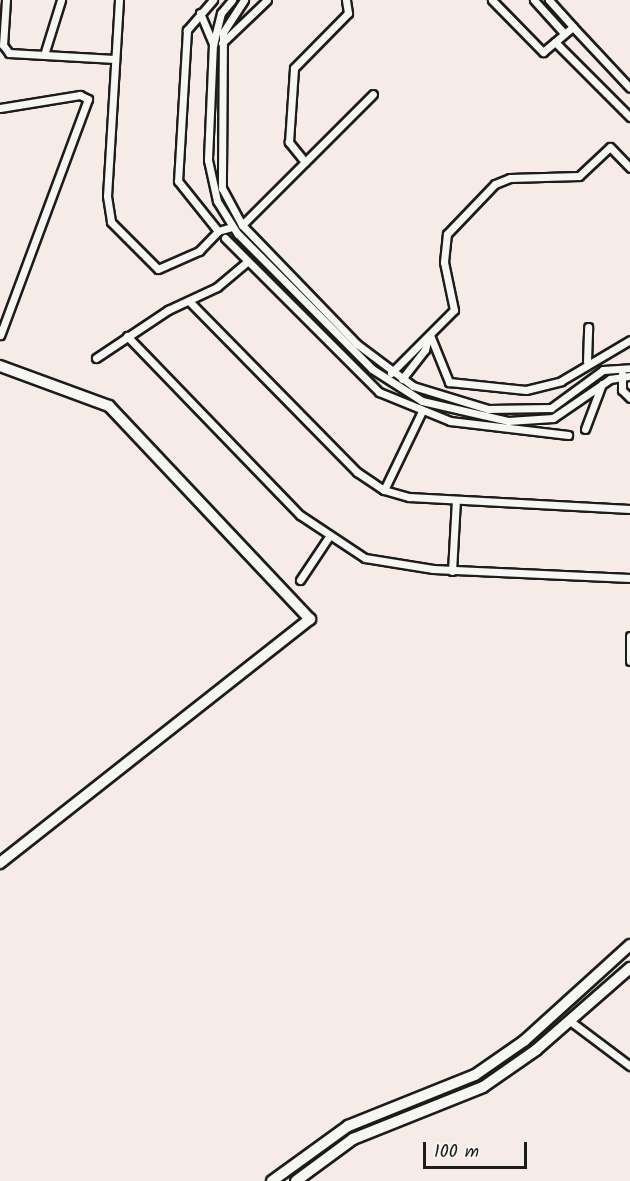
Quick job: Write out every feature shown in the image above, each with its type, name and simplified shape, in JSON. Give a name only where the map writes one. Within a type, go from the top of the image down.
[{"type":"main road","points":[[0,366],[109,405],[310,616],[307,625],[0,862]]},
{"type":"main road","points":[[272,1181],[348,1126],[475,1075],[524,1041],[630,945]]},
{"type":"main road","points":[[296,1181],[353,1139],[483,1087],[570,1021],[630,968]]},
{"type":"main road","points":[[433,1091],[440,1105]]},
{"type":"street","points":[[6,0],[4,49],[44,55],[115,59]]},
{"type":"street","points":[[44,55],[61,0]]},
{"type":"street","points":[[119,0],[107,196],[115,230],[159,269],[199,250],[218,231],[232,227]]},
{"type":"street","points":[[200,0],[206,7]]},
{"type":"street","points":[[213,0],[200,13],[186,36],[178,181],[218,231]]},
{"type":"street","points":[[232,0],[221,13],[213,44],[208,160],[217,201],[232,227],[256,253],[389,384],[426,402],[492,419],[539,420],[572,408],[602,383],[621,376],[630,376]]},
{"type":"street","points":[[244,0],[227,21],[222,43],[218,170],[228,205],[262,247],[396,376],[430,394],[488,409],[551,408],[603,370],[626,368]]},
{"type":"street","points":[[222,43],[267,0]]},
{"type":"street","points":[[305,162],[289,142],[294,68],[348,13],[346,0]]},
{"type":"street","points":[[492,0],[540,50],[555,42],[563,32],[573,27]]},
{"type":"street","points":[[534,0],[563,32]]},
{"type":"street","points":[[549,0],[630,88]]},
{"type":"street","points":[[200,13],[213,44]]},
{"type":"street","points":[[555,42],[630,117]]},
{"type":"street","points":[[242,225],[373,94]]},
{"type":"street","points":[[0,108],[80,95],[88,99],[0,335]]},
{"type":"street","points":[[389,384],[456,305],[444,262],[449,229],[495,184],[510,178],[579,176],[610,147],[630,168]]},
{"type":"street","points":[[225,238],[361,376],[421,413],[489,430],[568,435]]},
{"type":"street","points":[[96,358],[127,336],[189,300],[218,287],[262,247]]},
{"type":"street","points":[[189,300],[357,472],[384,490],[456,500],[630,509]]},
{"type":"street","points":[[587,361],[588,327]]},
{"type":"street","points":[[127,336],[328,538],[378,562],[452,571],[630,578]]},
{"type":"street","points":[[429,336],[442,356],[445,378],[455,384],[538,389],[561,381],[587,361],[630,340]]},
{"type":"street","points":[[396,376],[425,350],[429,336]]},
{"type":"street","points":[[626,368],[621,376],[622,390],[630,398]]},
{"type":"street","points":[[585,429],[602,383]]},
{"type":"street","points":[[384,490],[430,394]]},
{"type":"street","points":[[452,571],[456,500]]},
{"type":"street","points":[[300,580],[328,538]]},
{"type":"street","points":[[630,636],[630,661]]},
{"type":"street","points":[[570,1021],[630,1066]]}]
